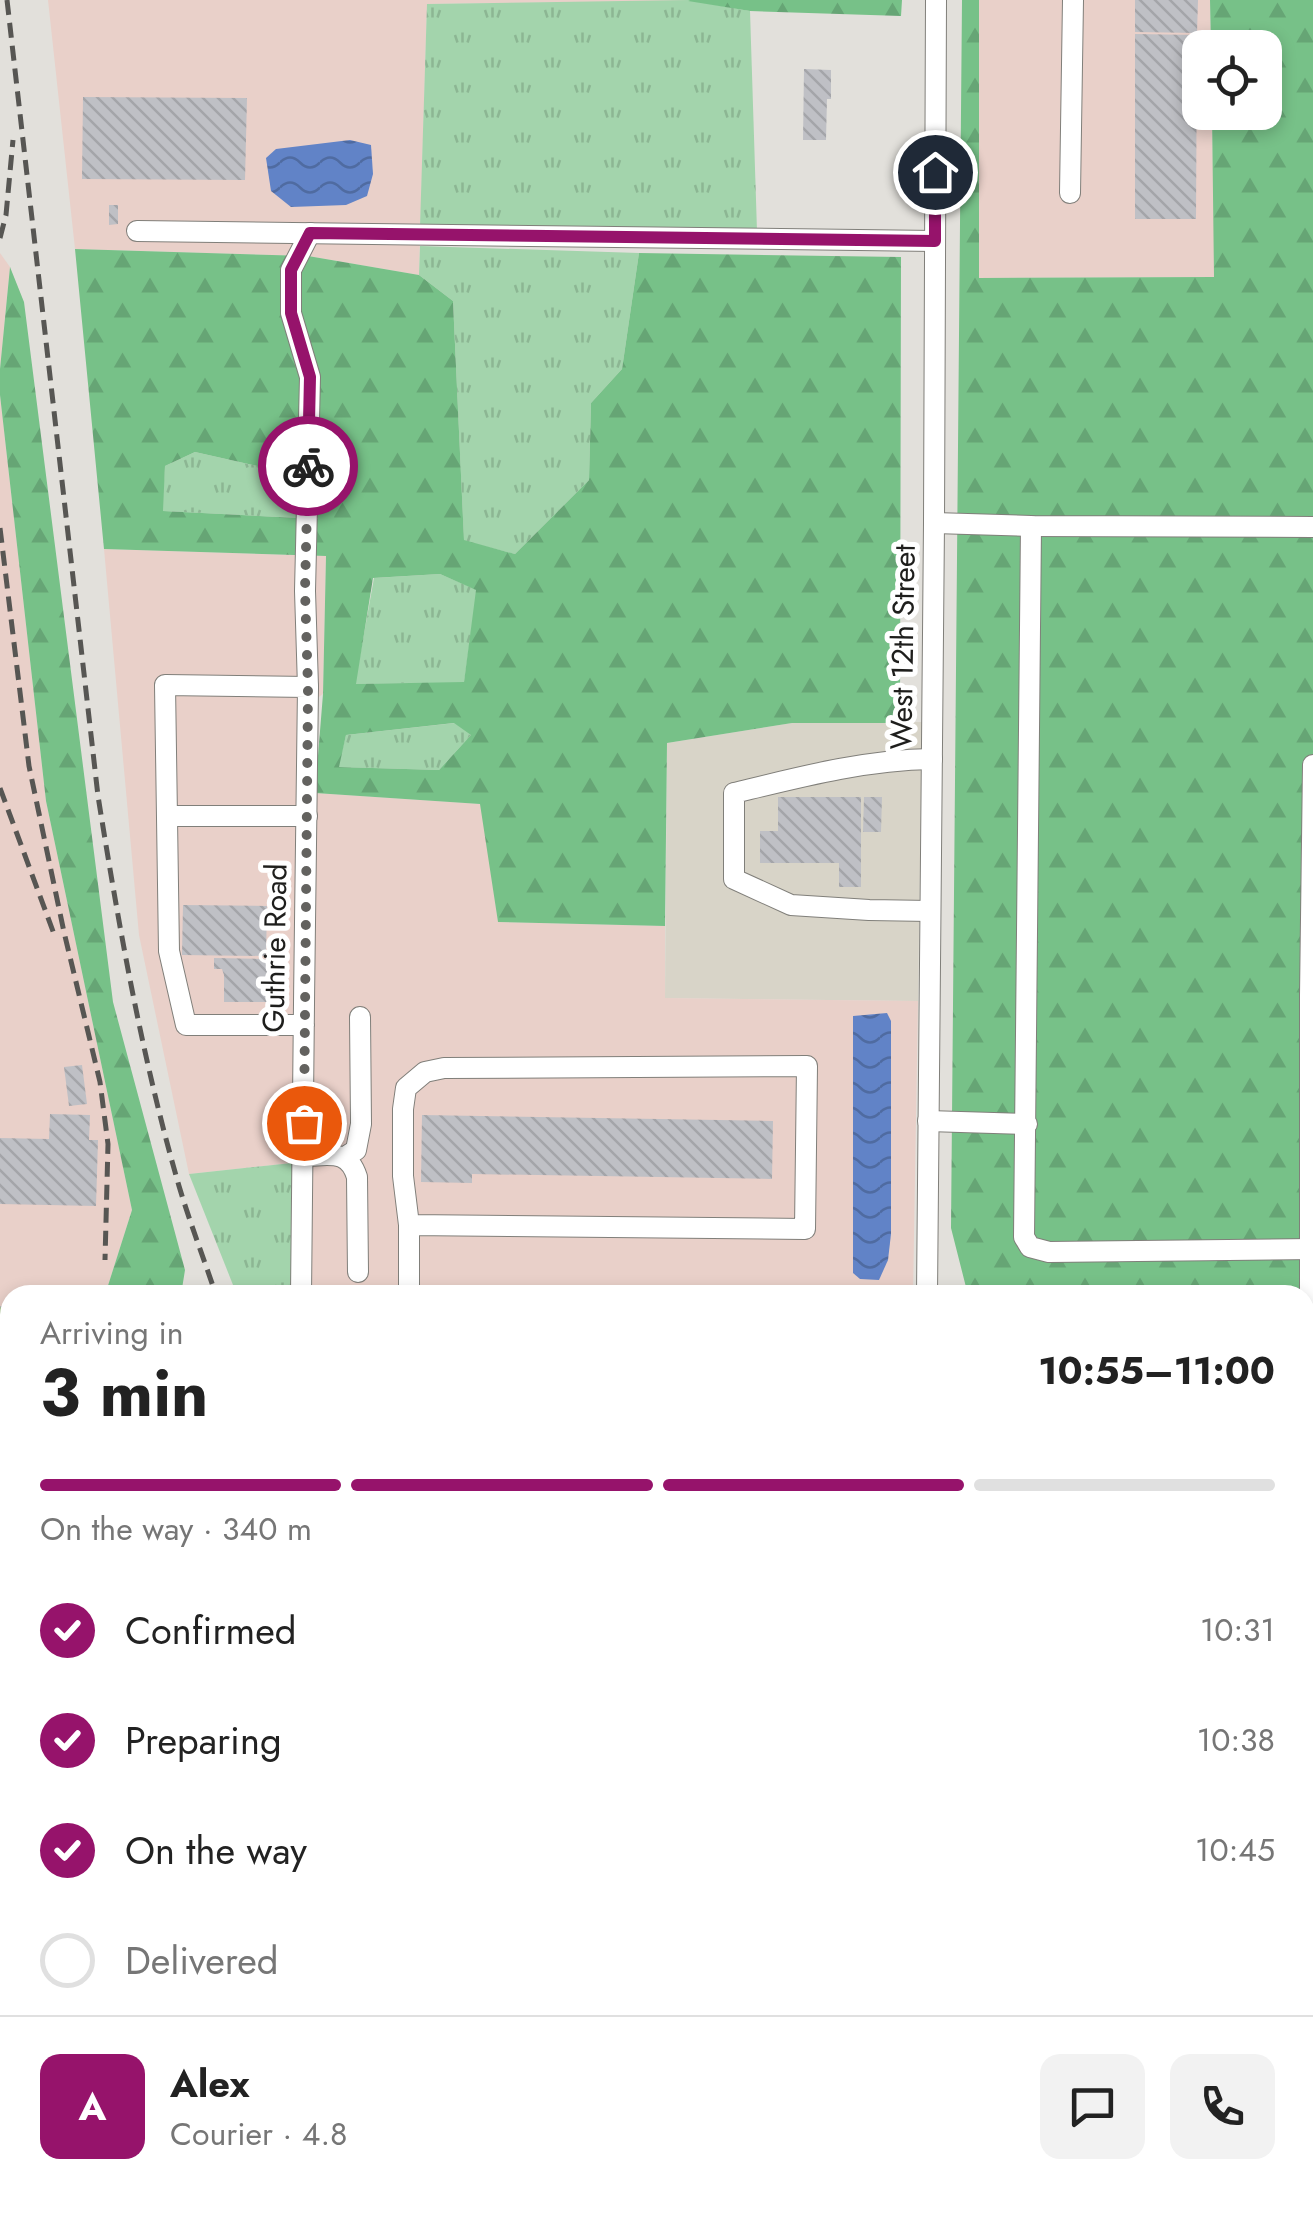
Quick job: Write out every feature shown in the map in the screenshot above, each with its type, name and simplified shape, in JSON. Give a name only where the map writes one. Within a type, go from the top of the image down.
[{"type":"street","name":"West 12th Street","points":[[927,1285],[936,0]]},
{"type":"street","points":[[1070,193],[1073,0]]},
{"type":"street","points":[[137,231],[935,241]]},
{"type":"street","name":"Guthrie Road","points":[[301,1285],[310,377],[291,313],[291,270],[310,233]]},
{"type":"street","points":[[934,522],[1313,527]]},
{"type":"street","points":[[1031,526],[1024,1237],[1030,1247],[1049,1252],[1312,1249]]},
{"type":"street","points":[[304,1026],[186,1026],[170,951],[165,686],[308,688]]},
{"type":"street","points":[[930,910],[791,904],[734,878],[734,793],[835,769],[932,759]]},
{"type":"street","points":[[1311,1285],[1313,764]]},
{"type":"street","points":[[167,816],[306,816]]},
{"type":"street","points":[[303,1156],[345,1156],[356,1150],[361,1124],[360,1017]]},
{"type":"street","points":[[408,1225],[805,1229],[806,1066],[444,1068],[426,1072],[406,1088],[403,1109],[402,1176],[409,1285]]},
{"type":"street","points":[[928,1121],[1027,1124]]},
{"type":"street","points":[[345,1156],[358,1176],[358,1272]]},
{"type":"shaded area","points":[[48,0],[688,1],[427,4],[419,275],[308,256],[75,249]]},
{"type":"shaded area","points":[[979,0],[1210,0],[1211,30],[1182,30],[1182,130],[1212,130],[1215,277],[979,278]]},
{"type":"shaded area","points":[[0,253],[10,267],[0,369]]},
{"type":"shaded area","points":[[0,395],[46,801],[132,1210],[108,1285],[0,1285]]},
{"type":"shaded area","points":[[104,549],[326,556],[323,694],[299,711],[292,1163],[189,1174],[139,935]]},
{"type":"shaded area","points":[[922,722],[918,1001],[665,998],[667,743],[792,723]]},
{"type":"shaded area","points":[[315,793],[481,804],[498,922],[665,926],[665,998],[918,1001],[913,1285],[310,1285]]},
{"type":"green space","points":[[688,0],[750,11],[757,231],[420,226],[427,4]]},
{"type":"green space","points":[[690,0],[902,0],[901,16],[750,11]]},
{"type":"green space","points":[[962,0],[979,0],[979,278],[1214,277],[1212,130],[1282,130],[1282,30],[1211,30],[1210,0],[1313,0],[1313,1285],[965,1285],[951,1228]]},
{"type":"green space","points":[[420,246],[639,253],[622,369],[591,403],[589,480],[515,554],[464,541],[453,301],[419,275]]},
{"type":"green space","points":[[75,249],[308,256],[419,275],[453,301],[464,540],[515,554],[589,480],[591,403],[622,369],[639,253],[901,257],[900,723],[792,723],[667,743],[665,926],[498,922],[480,804],[315,793],[323,694],[326,556],[104,549]],"holes":[[[195,452],[315,479],[318,519],[163,511],[165,466]],[[440,574],[476,590],[464,682],[356,684],[373,578]],[[454,723],[471,735],[439,770],[339,767],[346,735]]]},
{"type":"green space","points":[[10,267],[24,302],[113,1002],[185,1270],[183,1285],[108,1285],[132,1210],[46,801],[0,369]]},
{"type":"green space","points":[[195,452],[315,479],[318,519],[162,511],[165,466]]},
{"type":"green space","points":[[440,574],[477,590],[464,683],[355,684],[374,578]]},
{"type":"green space","points":[[455,723],[472,734],[439,770],[338,767],[346,735]]},
{"type":"green space","points":[[292,1163],[294,1285],[233,1285],[189,1174]]},
{"type":"water","points":[[350,140],[371,145],[373,174],[367,196],[346,205],[291,207],[271,191],[266,158],[276,149]]},
{"type":"water","points":[[887,1013],[891,1021],[891,1234],[888,1260],[879,1280],[860,1279],[853,1273],[853,1016]]},
{"type":"building","points":[[1135,0],[1198,0],[1197,30],[1135,32]]},
{"type":"building","points":[[1135,34],[1182,35],[1182,130],[1196,130],[1196,219],[1135,219]]},
{"type":"building","points":[[804,69],[831,70],[826,140],[803,140]]},
{"type":"building","points":[[83,97],[247,98],[245,180],[82,179]]},
{"type":"building","points":[[109,205],[118,205],[118,224],[109,225]]},
{"type":"building","points":[[778,797],[861,797],[861,887],[839,887],[839,863],[760,863],[760,831],[778,831]]},
{"type":"building","points":[[864,797],[882,797],[881,832],[863,832]]},
{"type":"building","points":[[183,905],[267,906],[266,956],[182,955]]},
{"type":"building","points":[[214,958],[268,959],[268,1002],[224,1002],[224,975],[222,969],[214,969]]},
{"type":"building","points":[[82,1065],[87,1104],[69,1106],[64,1067]]},
{"type":"building","points":[[50,1114],[90,1115],[89,1140],[98,1140],[96,1206],[0,1204],[0,1138],[49,1139]]},
{"type":"building","points":[[422,1115],[773,1121],[772,1179],[472,1174],[472,1183],[421,1182]]},
{"type":"railway","points":[[7,0],[98,796],[123,943],[154,1089],[179,1186],[213,1285]]},
{"type":"railway","points":[[0,238],[13,140]]},
{"type":"railway","points":[[0,528],[29,766],[100,1082],[108,1144],[105,1260]]},
{"type":"railway","points":[[0,788],[54,934]]},
{"type":"way so far","points":[[304,1123],[308,466]]},
{"type":"route","points":[[308,466],[310,377],[291,313],[291,270],[310,233],[935,241],[935,172]]}]
